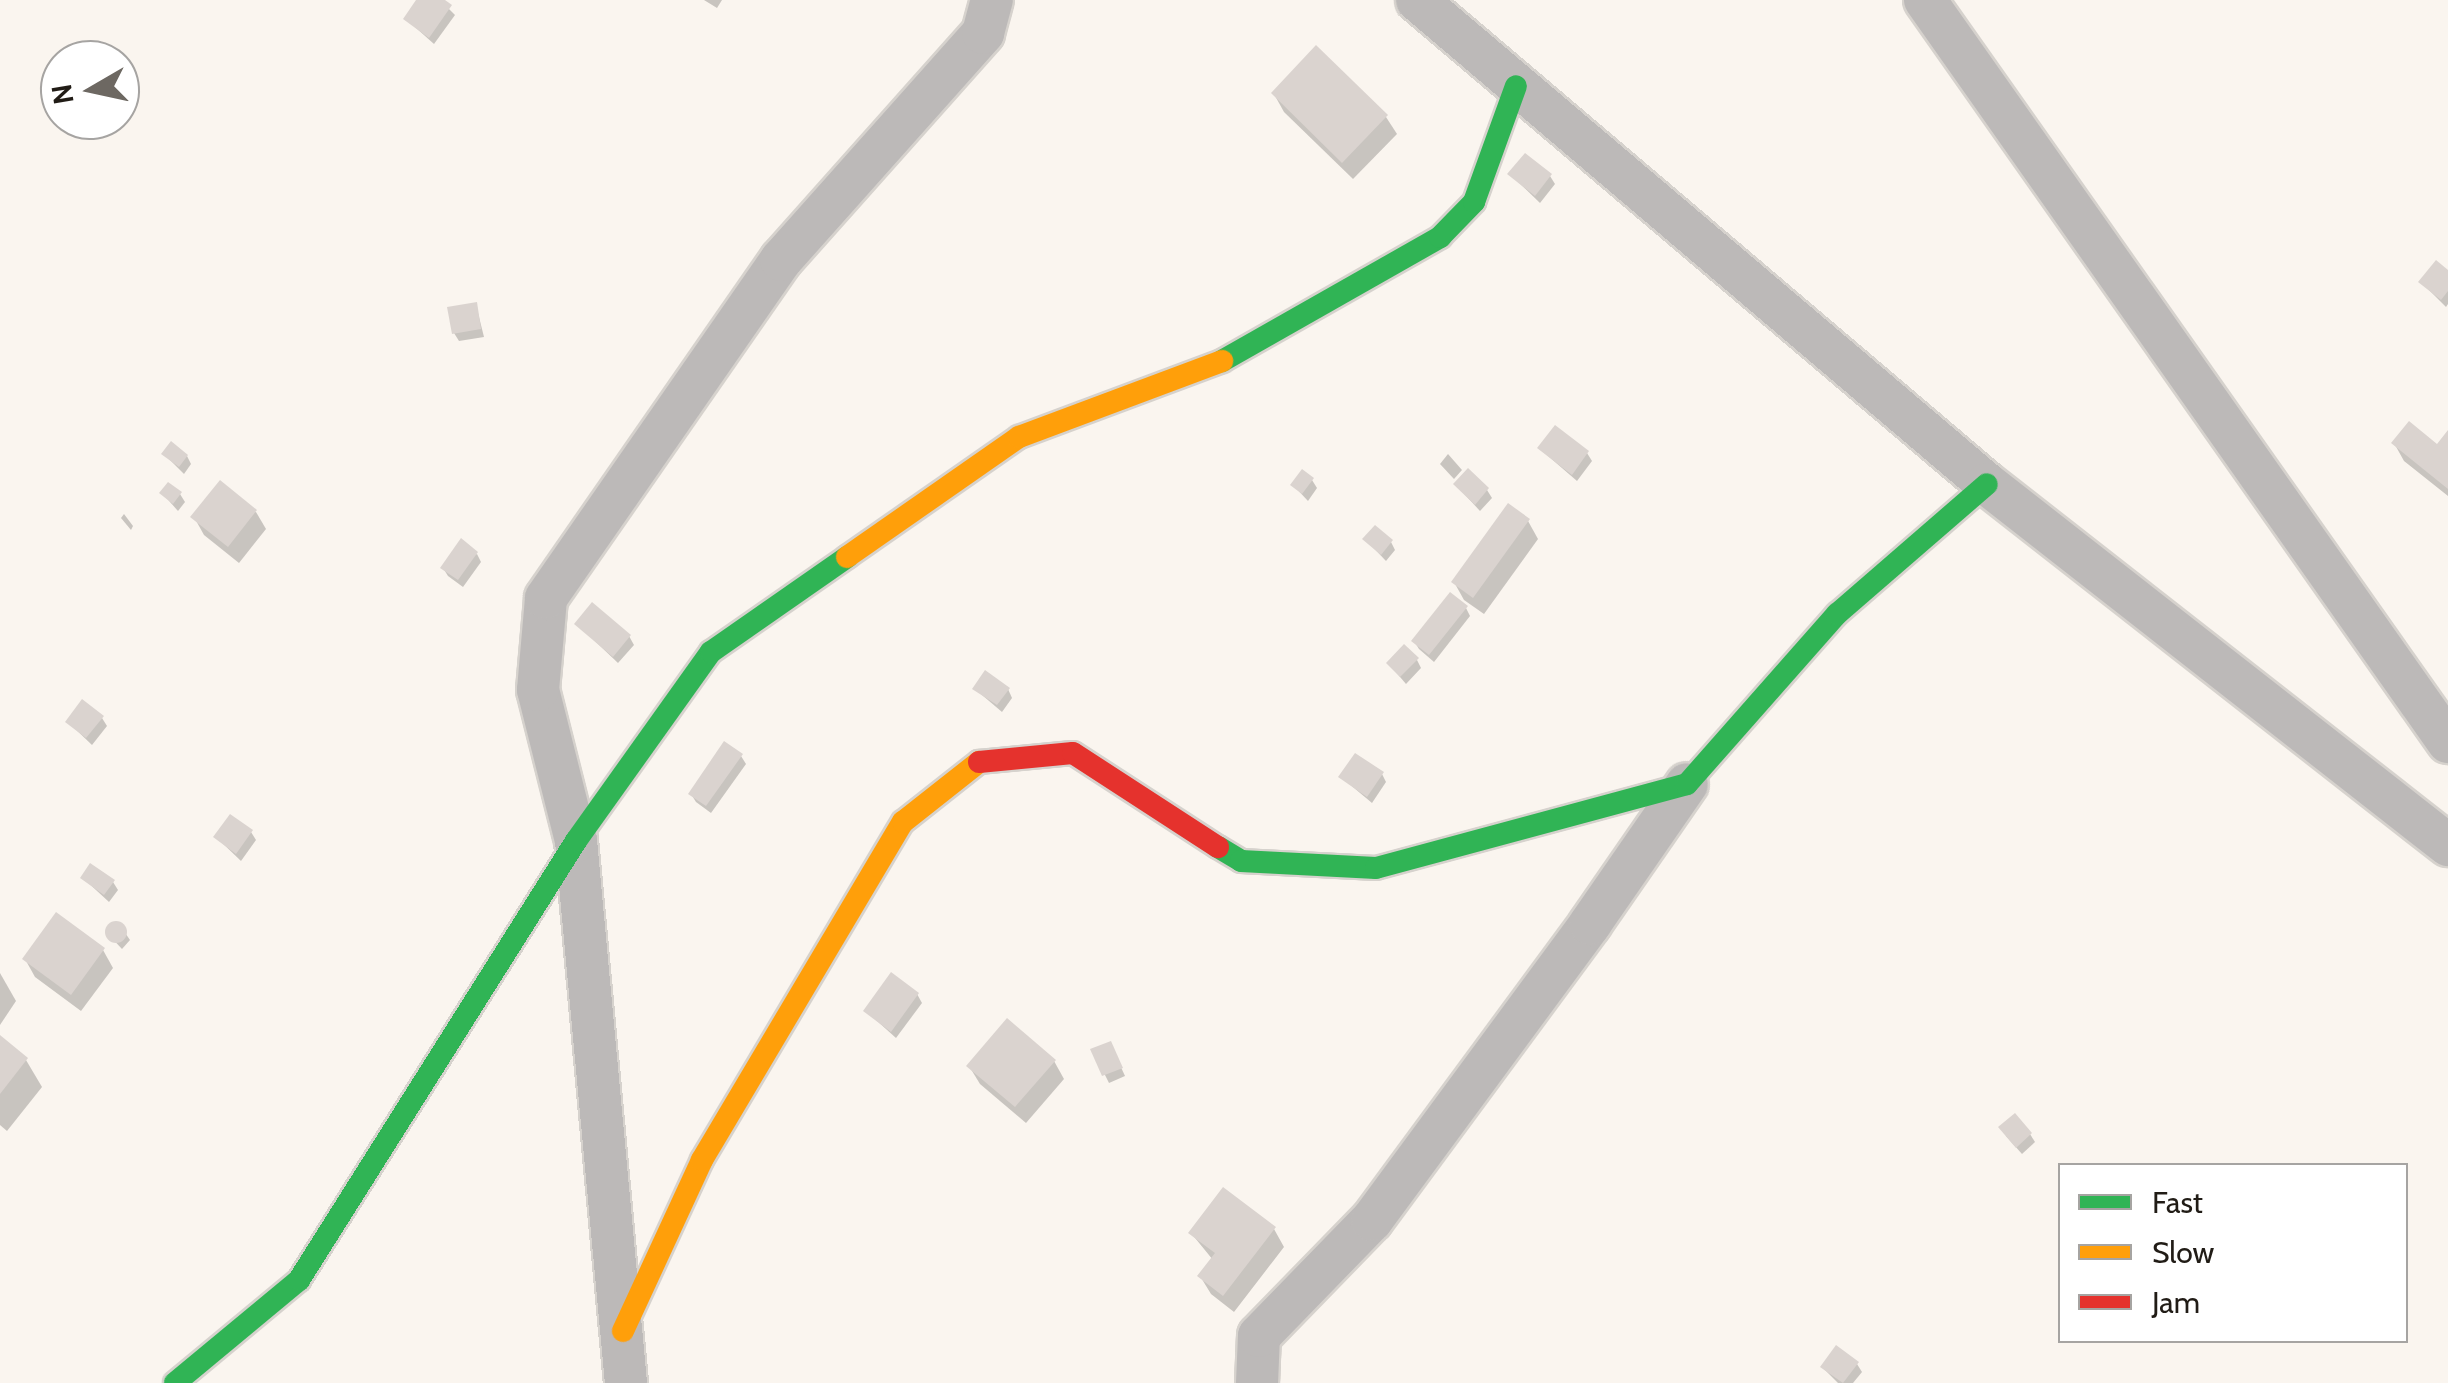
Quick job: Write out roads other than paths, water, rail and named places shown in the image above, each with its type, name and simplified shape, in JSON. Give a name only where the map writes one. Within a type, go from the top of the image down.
[{"type":"street","points":[[626,1383],[576,841],[538,690],[546,598],[780,260],[983,33],[992,0]]},
{"type":"street","points":[[1416,0],[1986,484],[2448,845]]},
{"type":"street","points":[[1925,0],[2448,742]]},
{"type":"street","points":[[175,1383],[299,1280],[576,841],[712,652],[1019,436],[1232,357],[1440,237],[1474,202],[1516,86]]},
{"type":"street","points":[[1257,1383],[1259,1336],[1372,1220],[1590,924],[1686,784],[1837,614],[1986,484]]},
{"type":"street","points":[[624,1331],[702,1160],[903,822],[982,760],[1073,753],[1240,860],[1376,868],[1686,784]]}]
